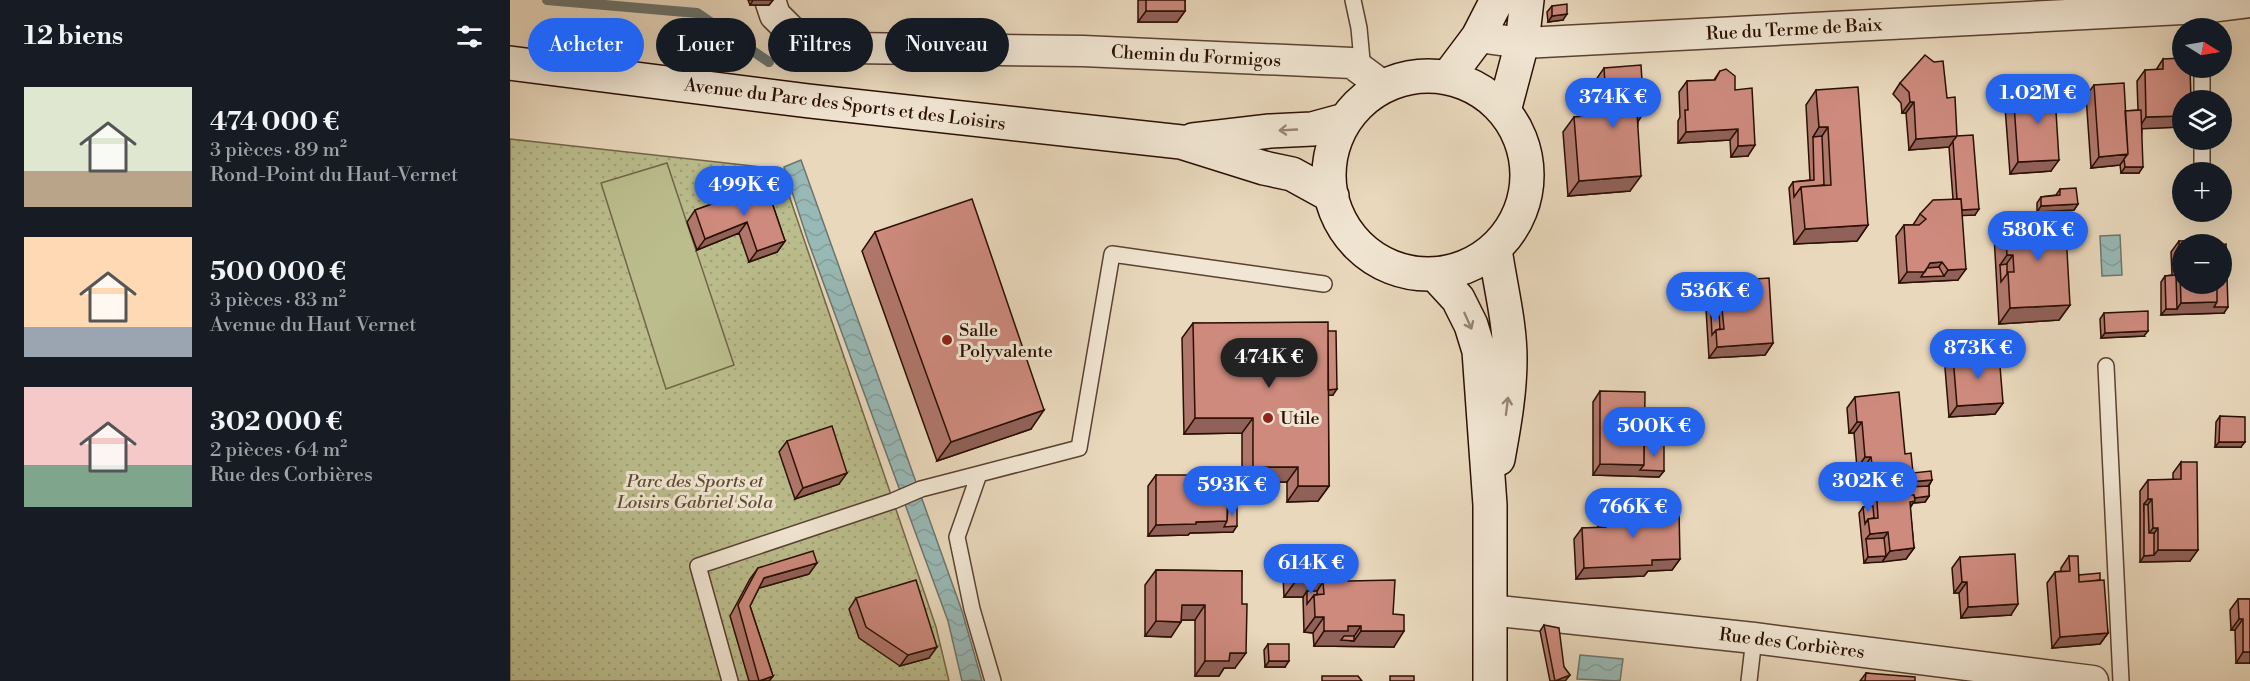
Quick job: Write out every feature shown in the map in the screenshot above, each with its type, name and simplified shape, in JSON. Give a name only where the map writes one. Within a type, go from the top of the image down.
[{"type":"main road","points":[[1448,77],[1478,37],[1497,0]]},
{"type":"main road","points":[[1504,111],[1522,43],[1527,0]]},
{"type":"main road","name":"Avenue du Parc des Sports et des Loisirs","points":[[510,63],[809,101],[1181,142],[1264,168],[1292,174],[1332,196]]},
{"type":"main road","points":[[1448,77],[1479,89],[1504,111],[1520,137],[1527,166],[1525,197],[1514,225],[1495,249],[1467,266],[1435,274],[1400,270],[1380,262],[1363,250],[1347,232],[1336,212],[1329,170],[1334,144],[1345,120],[1362,100],[1373,78],[1448,77]]},
{"type":"main road","name":"Avenue du Parc des Sports et des Loisirs","points":[[1181,142],[1270,131],[1312,129],[1345,120]]},
{"type":"main road","points":[[1490,505],[1507,408],[1510,357],[1509,333],[1495,249]]},
{"type":"main road","points":[[1435,274],[1458,299],[1471,325],[1479,351],[1490,505],[1490,681]]},
{"type":"street","name":"Chemin du Formigos","points":[[770,0],[775,15],[793,33],[804,40],[850,48],[1083,51],[1352,63],[1373,78]]},
{"type":"street","name":"Rue du Terme de Baix","points":[[1478,37],[1522,43],[2147,5],[2202,13],[2248,1]]},
{"type":"street","name":"Rue des Corbières","points":[[1490,610],[1754,638],[2000,675],[2093,681]]},
{"type":"lane","points":[[1353,0],[1373,78]]},
{"type":"lane","points":[[730,681],[698,566],[893,501],[921,489],[1078,448],[1112,254],[1323,284]]},
{"type":"lane","points":[[2106,366],[2121,681]]},
{"type":"lane","points":[[979,474],[957,537],[972,609],[993,681]]},
{"type":"lane","points":[[1749,681],[1754,638]]},
{"type":"green space","name":"Parc des Sports et Loisirs Gabriel Sola","points":[[510,139],[780,169],[936,627],[949,681],[510,681]]},
{"type":"green space","points":[[667,163],[734,365],[666,389],[601,183]]},
{"type":"water","points":[[801,160],[962,611],[982,681],[962,681],[948,621],[808,241],[784,167]]},
{"type":"water","points":[[2120,235],[2122,275],[2102,276],[2100,236]]},
{"type":"water","points":[[1580,655],[1623,659],[1620,681],[1577,679]]},
{"type":"building","points":[[1146,0],[1185,0],[1185,11],[1146,11]]},
{"type":"building","points":[[1567,4],[1567,14],[1552,16],[1552,6]]},
{"type":"building","points":[[1925,55],[1934,62],[1943,61],[1947,98],[1955,97],[1957,136],[1916,139],[1914,102],[1910,102],[1909,92],[1900,83]]},
{"type":"building","points":[[2163,59],[2172,59],[2172,78],[2190,78],[2191,90],[2172,90],[2172,116],[2146,117],[2145,70],[2163,69]]},
{"type":"building","points":[[1641,65],[1644,112],[1637,113],[1641,176],[1579,181],[1574,117],[1607,114],[1604,68]]},
{"type":"building","points":[[1726,69],[1735,76],[1735,90],[1752,88],[1755,145],[1738,146],[1738,129],[1686,132],[1687,81],[1715,80],[1720,71]]},
{"type":"building","points":[[2054,79],[2059,160],[2018,162],[2014,104],[2035,102],[2034,81]]},
{"type":"building","points":[[2124,83],[2128,154],[2099,157],[2094,85]]},
{"type":"building","points":[[2030,86],[2031,102],[2014,104],[2010,109],[2008,88]]},
{"type":"building","points":[[1858,87],[1868,225],[1805,229],[1801,187],[1831,185],[1828,127],[1819,127],[1816,90]]},
{"type":"building","points":[[2141,110],[2143,167],[2125,167],[2124,159],[2128,154],[2125,111]]},
{"type":"building","points":[[1973,135],[1979,209],[1962,210],[1961,199],[1957,199],[1953,141],[1957,136]]},
{"type":"building","points":[[1822,136],[1824,185],[1801,187],[1794,197],[1793,182],[1814,180],[1813,137]]},
{"type":"building","points":[[766,185],[785,241],[757,251],[747,222],[705,239],[695,210]]},
{"type":"building","points":[[2076,188],[2078,204],[2041,206],[2041,197],[2060,195],[2060,189]]},
{"type":"building","name":"Salle Polyvalente","points":[[972,199],[1044,410],[951,442],[875,232]]},
{"type":"building","points":[[1961,199],[1966,269],[1948,270],[1942,262],[1930,263],[1925,272],[1907,272],[1904,225],[1919,225],[1926,219],[1920,214],[1933,200]]},
{"type":"building","points":[[2065,215],[2070,305],[2010,308],[2008,272],[2014,272],[2013,255],[2007,255],[2005,219]]},
{"type":"building","points":[[2007,264],[2007,274],[2001,282],[2000,265]]},
{"type":"building","points":[[1939,267],[1944,276],[1921,277],[1927,268]]},
{"type":"building","points":[[2172,275],[2172,294],[2177,294],[2177,309],[2166,309],[2165,276]]},
{"type":"building","points":[[1769,278],[1773,343],[1717,347],[1716,330],[1724,329],[1722,309],[1714,309],[1713,282]]},
{"type":"building","points":[[2181,294],[2217,294],[2217,302],[2181,303]]},
{"type":"building","points":[[2217,294],[2228,294],[2228,307],[2214,307]]},
{"type":"building","points":[[2148,311],[2148,331],[2105,333],[2104,313]]},
{"type":"building","points":[[1719,314],[1720,329],[1712,335],[1711,315]]},
{"type":"building","points":[[1328,322],[1329,486],[1298,486],[1298,467],[1253,467],[1253,418],[1195,418],[1193,323]]},
{"type":"building","points":[[1328,331],[1336,331],[1337,389],[1328,390]]},
{"type":"building","points":[[1999,354],[2003,403],[1957,406],[1953,357]]},
{"type":"building","points":[[1600,391],[1645,392],[1644,465],[1600,464]]},
{"type":"building","points":[[1899,392],[1905,454],[1911,453],[1913,473],[1931,471],[1932,480],[1908,482],[1909,495],[1914,495],[1915,501],[1910,502],[1914,548],[1890,551],[1888,532],[1870,534],[1868,519],[1878,518],[1877,501],[1871,457],[1865,457],[1862,422],[1857,422],[1855,397]]},
{"type":"building","points":[[2220,416],[2245,417],[2245,442],[2219,442]]},
{"type":"building","points":[[832,426],[847,473],[803,488],[787,441]]},
{"type":"building","points":[[1644,444],[1664,444],[1664,471],[1640,470],[1644,465]]},
{"type":"building","points":[[2181,462],[2197,462],[2198,550],[2158,550],[2158,528],[2153,528],[2152,499],[2148,499],[2148,480],[2181,479]]},
{"type":"building","points":[[1156,475],[1228,475],[1227,521],[1156,525]]},
{"type":"building","points":[[1929,486],[1929,496],[1915,498],[1914,495],[1909,495],[1908,487]]},
{"type":"building","points":[[2144,504],[2148,505],[2149,533],[2154,533],[2154,555],[2144,556]]},
{"type":"building","points":[[1873,506],[1874,518],[1868,519],[1865,524],[1863,507]]},
{"type":"building","points":[[1228,507],[1237,507],[1237,526],[1224,527]]},
{"type":"building","points":[[1679,509],[1680,559],[1652,560],[1652,565],[1584,568],[1582,528],[1606,527],[1606,512]]},
{"type":"building","points":[[1884,538],[1886,556],[1868,557],[1866,539]]},
{"type":"building","points":[[813,551],[817,563],[764,578],[750,606],[773,676],[759,681],[738,605],[758,568]]},
{"type":"building","points":[[2015,554],[2018,604],[1968,607],[1967,582],[1962,582],[1960,557]]},
{"type":"building","points":[[2069,556],[2078,556],[2079,582],[2104,580],[2108,633],[2060,637],[2055,572],[2070,571]]},
{"type":"building","points":[[1294,561],[1347,561],[1348,581],[1395,580],[1393,614],[1404,615],[1404,631],[1361,631],[1361,626],[1348,626],[1348,631],[1324,631],[1324,617],[1315,617],[1314,595],[1324,594],[1323,582],[1295,582]]},
{"type":"building","points":[[1156,570],[1242,571],[1242,604],[1247,604],[1246,653],[1230,653],[1229,661],[1205,661],[1205,605],[1182,605],[1181,622],[1156,621]]},
{"type":"building","points":[[2100,573],[2100,580],[2079,582],[2079,575]]},
{"type":"building","points":[[916,580],[937,647],[908,655],[866,627],[856,598]]},
{"type":"building","points":[[1307,591],[1317,591],[1317,595],[1314,595],[1307,604]]},
{"type":"building","points":[[2238,599],[2250,599],[2250,652],[2243,652],[2243,619],[2239,619]]},
{"type":"building","points":[[1544,625],[1559,628],[1564,667],[1570,675],[1555,681]]},
{"type":"building","points":[[1344,636],[1354,636],[1354,641],[1341,640]]},
{"type":"building","points":[[1268,644],[1289,644],[1289,661],[1269,661]]},
{"type":"building","points":[[1866,673],[1915,677],[1915,681],[1865,681]]},
{"type":"building","points":[[1322,676],[1358,676],[1362,681],[1322,681]]},
{"type":"building","points":[[1390,676],[1414,676],[1414,681],[1390,681]]},
{"type":"waterway","points":[[547,0],[697,13],[768,61]]},
{"type":"place","name":"Salle Polyvalente","points":[[947,340]]},
{"type":"place","name":"Utile","points":[[1268,418]]}]
